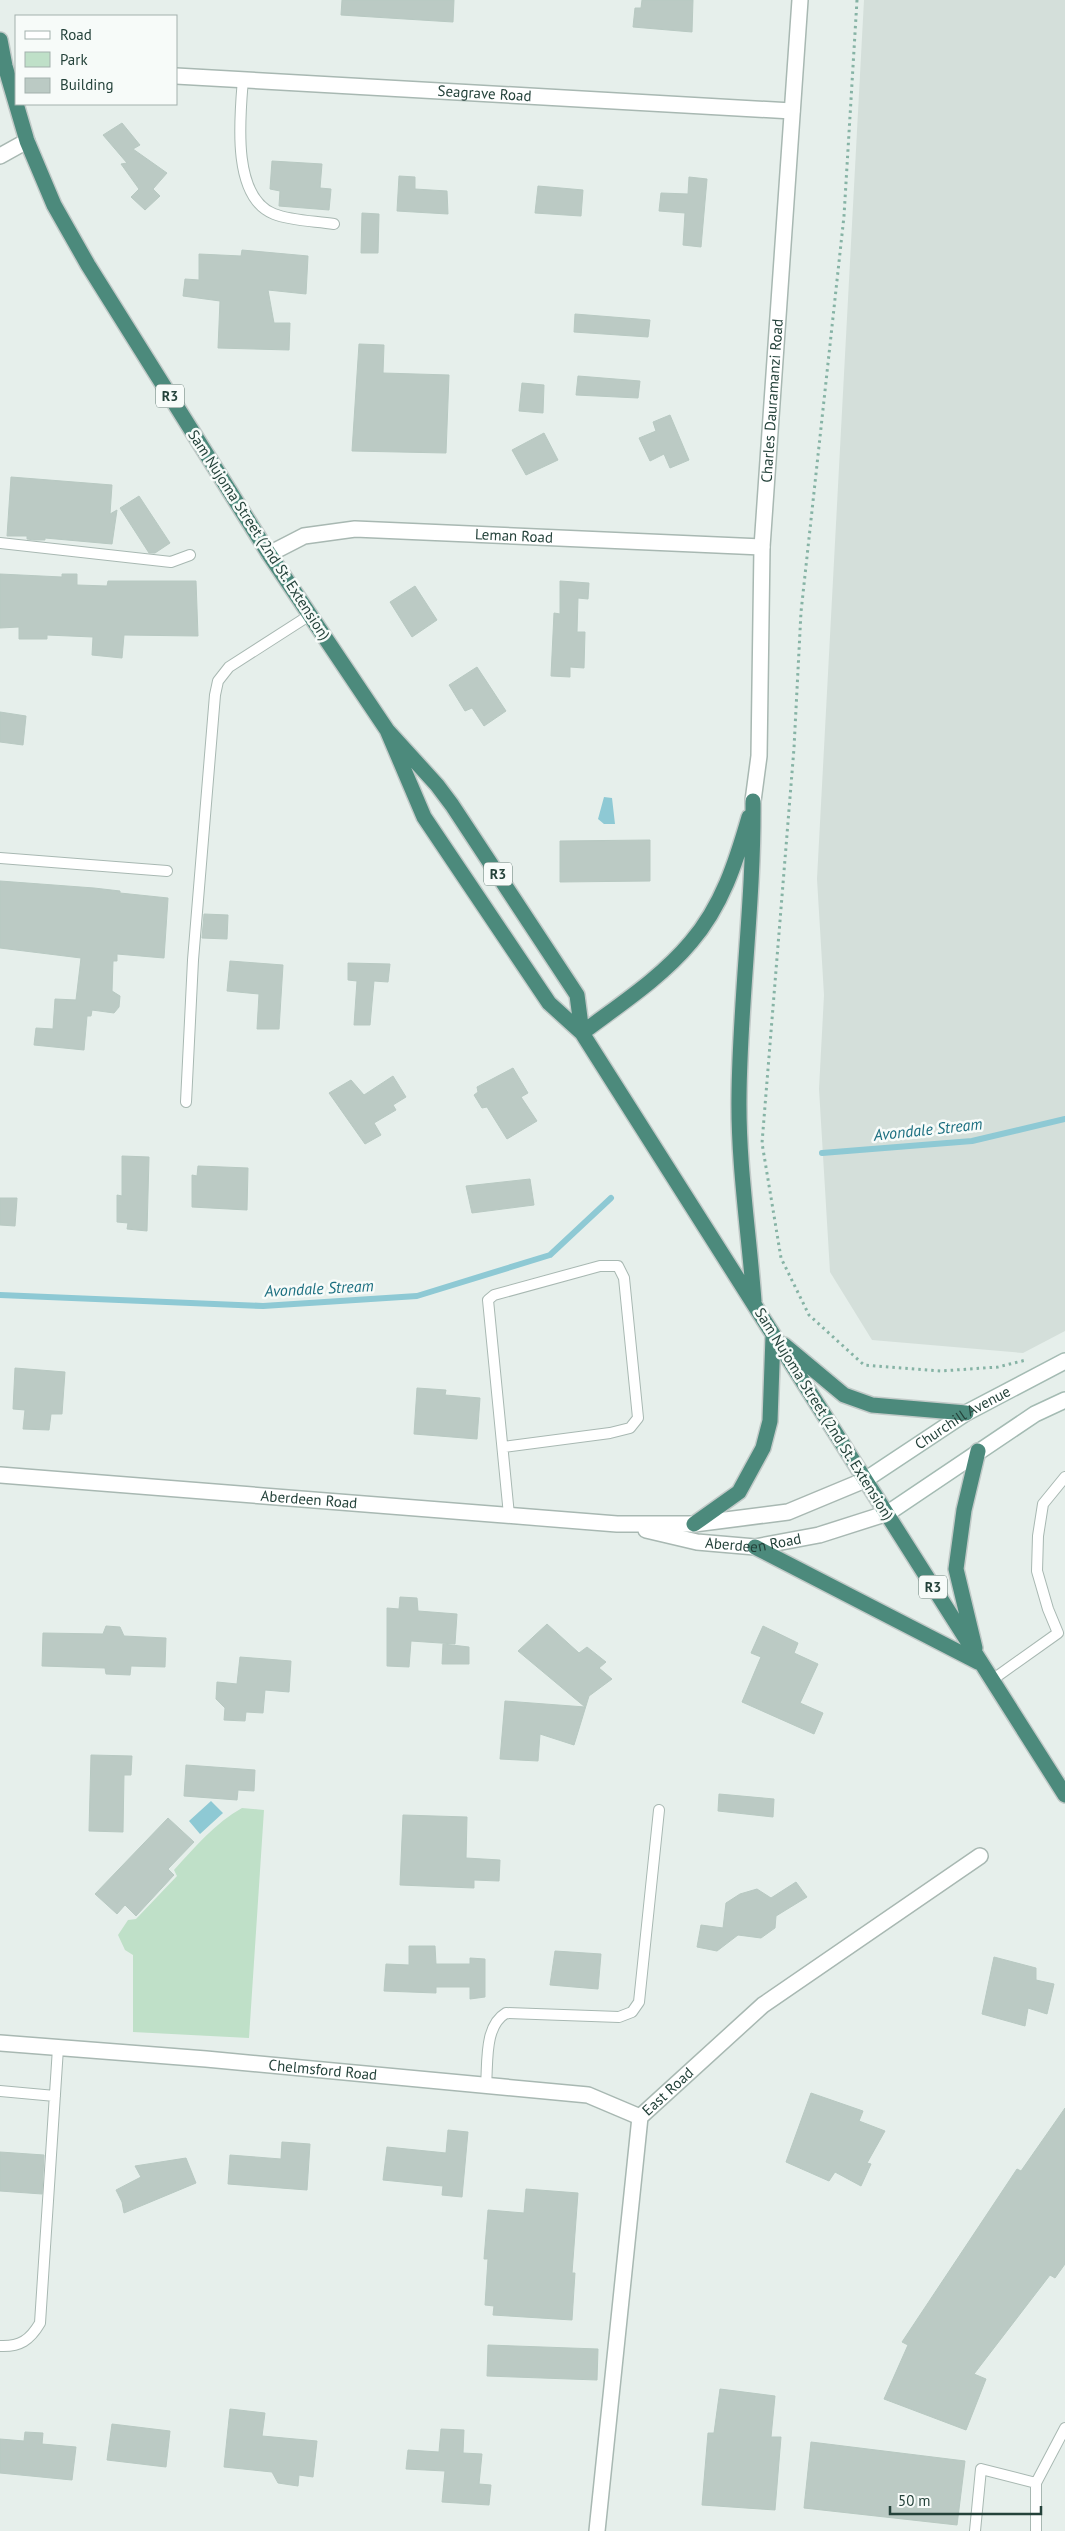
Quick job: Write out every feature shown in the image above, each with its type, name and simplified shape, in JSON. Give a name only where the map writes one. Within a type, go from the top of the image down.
[{"type":"highway","name":"Sam Nujoma Street (2nd St. Extension)","points":[[0,40],[11,66],[15,85]]},
{"type":"highway","name":"Sam Nujoma Street (2nd St. Extension)","points":[[19,105],[27,141],[54,205],[88,265],[269,554],[386,730],[437,785],[452,805],[577,995],[582,1033]]},
{"type":"highway","name":"Sam Nujoma Street (2nd St. Extension)","points":[[386,730],[424,818],[549,1003],[582,1033],[754,1303],[773,1336],[888,1513],[978,1662],[992,1680],[1065,1795]]},
{"type":"highway","points":[[582,1033],[650,980],[691,942],[711,913],[726,886],[738,855],[753,801]]},
{"type":"highway","points":[[753,801],[752,902],[741,1036],[739,1099],[740,1146],[754,1303]]},
{"type":"highway","points":[[773,1336],[844,1395],[872,1405],[966,1413]]},
{"type":"highway","points":[[694,1524],[739,1492],[763,1448],[770,1421],[773,1336]]},
{"type":"highway","points":[[978,1451],[964,1510],[956,1569],[978,1662]]},
{"type":"highway","points":[[755,1547],[978,1662]]},
{"type":"street","name":"Charles Dauramanzi Road","points":[[753,801],[759,756],[762,547],[800,0]]},
{"type":"street","name":"Seagrave Road","points":[[178,76],[792,111]]},
{"type":"street","points":[[0,156],[27,141]]},
{"type":"street","name":"Leman Road","points":[[269,554],[304,536],[355,529],[762,547]]},
{"type":"street","name":"Churchill Avenue","points":[[865,1480],[966,1413],[1065,1361]]},
{"type":"street","points":[[888,1513],[1035,1414],[1065,1400]]},
{"type":"street","name":"Aberdeen Road","points":[[0,1474],[617,1524],[694,1524],[788,1512],[865,1480]]},
{"type":"street","name":"Aberdeen Road","points":[[617,1524],[697,1542],[755,1547],[819,1534],[888,1513]]},
{"type":"street","name":"East Road","points":[[597,2531],[640,2117],[763,2005],[980,1856]]},
{"type":"street","name":"Chelmsford Road","points":[[0,2043],[206,2059],[588,2095],[640,2117]]},
{"type":"lane","points":[[243,79],[242,140],[245,178],[248,190],[262,207],[272,213],[284,217],[334,224]]},
{"type":"lane","points":[[0,543],[171,562],[190,554]]},
{"type":"lane","points":[[186,1102],[193,960],[215,695],[218,681],[229,667],[310,615]]},
{"type":"lane","points":[[0,858],[167,871]]},
{"type":"lane","points":[[502,1447],[610,1433],[630,1428],[638,1418],[624,1278],[618,1266],[600,1266],[494,1295],[488,1300],[502,1447],[509,1515]]},
{"type":"lane","points":[[992,1680],[1062,1634],[1048,1609],[1037,1571],[1038,1536],[1043,1504],[1065,1477]]},
{"type":"lane","points":[[486,2085],[491,2030],[497,2018],[518,2012],[619,2018],[632,2012],[639,2002],[659,1810]]},
{"type":"lane","points":[[0,2346],[23,2343],[33,2335],[40,2323],[58,2048]]},
{"type":"lane","points":[[0,2091],[55,2096]]},
{"type":"lane","points":[[1036,2531],[1036,2483],[1065,2428]]},
{"type":"lane","points":[[976,2531],[981,2469],[1036,2483]]},
{"type":"path","points":[[858,0],[844,216],[801,612],[794,748],[762,1144],[781,1258],[809,1315],[864,1365],[941,1370],[998,1367],[1032,1357]]},
{"type":"shaded area","points":[[864,0],[1065,0],[1065,1331],[1023,1353],[872,1340],[830,1272],[819,1089],[824,995],[817,879]]},
{"type":"green space","points":[[242,1808],[264,1810],[249,2038],[133,2032],[133,1955],[125,1950],[118,1935],[128,1920],[136,1919],[177,1876],[174,1870],[198,1844],[214,1828]]},
{"type":"water","points":[[604,797],[612,798],[615,824],[604,824],[598,819]]},
{"type":"water","points":[[211,1801],[223,1813],[200,1834],[189,1821]]},
{"type":"building","points":[[342,0],[454,0],[453,22],[341,15]]},
{"type":"building","points":[[642,0],[693,0],[692,32],[633,27],[635,8],[641,8]]},
{"type":"building","points":[[122,123],[140,145],[133,149],[167,173],[153,189],[160,196],[145,210],[131,197],[139,189],[121,164],[127,163],[103,135]]},
{"type":"building","points":[[272,161],[322,164],[320,188],[331,189],[329,210],[279,206],[280,191],[270,189]]},
{"type":"building","points":[[399,176],[415,177],[415,189],[447,191],[448,214],[397,211]]},
{"type":"building","points":[[689,177],[707,179],[701,247],[683,245],[685,213],[659,211],[661,193],[688,194]]},
{"type":"building","points":[[538,186],[583,190],[581,216],[535,213]]},
{"type":"building","points":[[362,213],[379,214],[378,253],[361,253]]},
{"type":"building","points":[[242,250],[308,256],[306,294],[268,290],[274,323],[290,323],[289,350],[218,348],[220,301],[183,296],[185,279],[199,280],[199,254],[241,256]]},
{"type":"building","points":[[575,314],[650,320],[648,337],[574,332]]},
{"type":"building","points":[[359,344],[384,345],[383,373],[449,375],[446,453],[352,451]]},
{"type":"building","points":[[578,376],[640,381],[638,398],[576,395]]},
{"type":"building","points":[[522,383],[544,385],[543,413],[519,411]]},
{"type":"building","points":[[670,415],[689,460],[670,468],[664,454],[650,461],[639,438],[656,431],[653,422]]},
{"type":"building","points":[[544,433],[558,460],[526,475],[512,450]]},
{"type":"building","points":[[11,477],[112,485],[110,514],[117,510],[112,544],[45,538],[45,540],[34,540],[27,539],[27,536],[7,536]]},
{"type":"building","points":[[139,496],[170,543],[155,553],[149,553],[120,508]]},
{"type":"building","points":[[0,574],[62,577],[62,574],[77,574],[77,585],[107,586],[108,581],[196,581],[198,636],[124,635],[122,658],[92,655],[93,637],[47,635],[47,639],[19,639],[19,627],[0,628]]},
{"type":"building","points":[[560,581],[589,583],[588,599],[578,598],[577,632],[585,632],[584,668],[570,667],[570,677],[551,676],[554,613],[560,614]]},
{"type":"building","points":[[415,586],[437,620],[412,637],[390,602]]},
{"type":"building","points":[[477,667],[506,711],[484,726],[472,708],[465,711],[449,685]]},
{"type":"building","points":[[0,712],[26,716],[23,745],[0,742]]},
{"type":"building","points":[[650,840],[650,881],[560,882],[560,841]]},
{"type":"building","points":[[0,881],[94,888],[168,898],[164,958],[117,954],[117,961],[113,961],[112,991],[120,996],[119,1007],[114,1013],[92,1010],[91,1016],[87,1016],[84,1050],[34,1045],[36,1028],[53,1029],[55,999],[76,1000],[81,958],[0,948]]},
{"type":"building","points":[[204,914],[228,915],[227,939],[202,938]]},
{"type":"building","points":[[230,961],[283,965],[279,1029],[257,1029],[259,994],[227,991]]},
{"type":"building","points":[[348,963],[390,964],[388,982],[374,981],[370,1025],[354,1025],[357,981],[348,980]]},
{"type":"building","points":[[513,1068],[528,1093],[521,1097],[537,1121],[507,1139],[487,1107],[482,1108],[474,1095],[478,1092],[477,1087]]},
{"type":"building","points":[[393,1076],[406,1097],[393,1105],[396,1110],[374,1123],[381,1135],[365,1144],[329,1093],[351,1080],[364,1095]]},
{"type":"building","points":[[122,1156],[149,1157],[147,1231],[127,1229],[128,1223],[117,1222],[117,1195],[122,1196]]},
{"type":"building","points":[[198,1166],[248,1168],[247,1210],[192,1207],[192,1175],[197,1176]]},
{"type":"building","points":[[530,1179],[534,1205],[472,1213],[466,1186]]},
{"type":"building","points":[[0,1198],[17,1198],[15,1226],[0,1225]]},
{"type":"building","points":[[15,1368],[65,1372],[62,1414],[51,1414],[49,1430],[23,1429],[25,1410],[13,1409]]},
{"type":"building","points":[[417,1388],[446,1390],[445,1395],[480,1398],[477,1439],[414,1434]]},
{"type":"building","points":[[400,1597],[417,1598],[418,1611],[457,1614],[455,1644],[411,1641],[409,1667],[387,1666],[387,1608],[399,1609]]},
{"type":"building","points":[[547,1624],[579,1653],[587,1647],[606,1662],[599,1668],[612,1679],[589,1696],[574,1745],[540,1734],[538,1761],[500,1759],[505,1701],[585,1707],[518,1651]]},
{"type":"building","points":[[106,1626],[120,1627],[124,1636],[166,1638],[165,1667],[131,1666],[130,1675],[106,1674],[105,1668],[42,1666],[43,1633],[103,1634]]},
{"type":"building","points":[[763,1626],[798,1643],[794,1653],[818,1664],[800,1703],[823,1713],[814,1734],[742,1702],[761,1657],[751,1653]]},
{"type":"building","points":[[443,1644],[469,1647],[469,1664],[442,1664]]},
{"type":"building","points":[[240,1657],[291,1661],[289,1692],[265,1690],[263,1713],[246,1712],[245,1721],[224,1720],[225,1708],[216,1699],[217,1682],[237,1684]]},
{"type":"building","points":[[91,1755],[132,1756],[131,1775],[124,1775],[123,1832],[89,1831]]},
{"type":"building","points":[[186,1765],[255,1770],[254,1791],[238,1790],[237,1800],[184,1796]]},
{"type":"building","points":[[719,1794],[774,1799],[773,1817],[718,1811]]},
{"type":"building","points":[[403,1815],[467,1817],[466,1858],[500,1860],[499,1881],[474,1880],[474,1888],[400,1885]]},
{"type":"building","points":[[168,1818],[194,1842],[168,1869],[174,1875],[136,1916],[125,1905],[117,1914],[95,1894]]},
{"type":"building","points":[[796,1882],[807,1897],[776,1916],[775,1928],[761,1938],[738,1935],[717,1951],[697,1947],[701,1925],[723,1928],[726,1903],[740,1894],[757,1889],[771,1898]]},
{"type":"building","points":[[409,1946],[435,1946],[436,1964],[470,1964],[470,1958],[485,1959],[485,1997],[470,1999],[470,1987],[436,1987],[436,1993],[384,1991],[386,1964],[409,1965]]},
{"type":"building","points":[[555,1951],[601,1954],[598,1989],[550,1985]]},
{"type":"building","points":[[994,1957],[1036,1968],[1036,1980],[1054,1984],[1047,2014],[1028,2008],[1025,2026],[982,2014]]},
{"type":"building","points":[[811,2093],[863,2111],[859,2121],[885,2131],[867,2163],[871,2164],[861,2186],[835,2172],[829,2181],[786,2162]]},
{"type":"building","points":[[1065,2108],[1065,2264],[1055,2278],[1050,2275],[974,2374],[986,2379],[966,2430],[884,2399],[908,2345],[902,2342],[1017,2169],[1021,2171]]},
{"type":"building","points":[[448,2130],[468,2132],[462,2197],[442,2195],[443,2186],[383,2180],[387,2147],[446,2153]]},
{"type":"building","points":[[282,2142],[310,2144],[307,2190],[228,2184],[230,2155],[281,2159]]},
{"type":"building","points":[[0,2152],[44,2155],[42,2194],[0,2191]]},
{"type":"building","points":[[186,2158],[196,2183],[124,2213],[122,2202],[116,2190],[141,2177],[135,2166]]},
{"type":"building","points":[[526,2189],[578,2193],[572,2273],[575,2273],[572,2320],[493,2315],[494,2306],[485,2305],[488,2259],[484,2259],[488,2210],[524,2213]]},
{"type":"building","points":[[488,2345],[598,2349],[597,2380],[487,2376]]},
{"type":"building","points":[[720,2389],[775,2396],[771,2437],[781,2437],[775,2510],[702,2505],[708,2433],[714,2433]]},
{"type":"building","points":[[230,2409],[265,2413],[262,2436],[317,2441],[313,2477],[299,2475],[298,2486],[278,2483],[272,2472],[224,2467]]},
{"type":"building","points":[[112,2424],[170,2431],[166,2467],[107,2460]]},
{"type":"building","points":[[441,2429],[464,2430],[463,2453],[482,2454],[479,2484],[491,2485],[489,2505],[442,2502],[445,2471],[406,2469],[408,2450],[439,2452]]},
{"type":"building","points":[[25,2432],[43,2433],[42,2444],[76,2447],[72,2480],[0,2473],[0,2439],[24,2441]]},
{"type":"building","points":[[811,2442],[965,2461],[957,2525],[804,2508]]},
{"type":"waterway","name":"Avondale Stream","points":[[822,1153],[972,1141],[1065,1119]]},
{"type":"waterway","name":"Avondale Stream","points":[[0,1295],[263,1306],[417,1296],[550,1255],[611,1198]]}]
